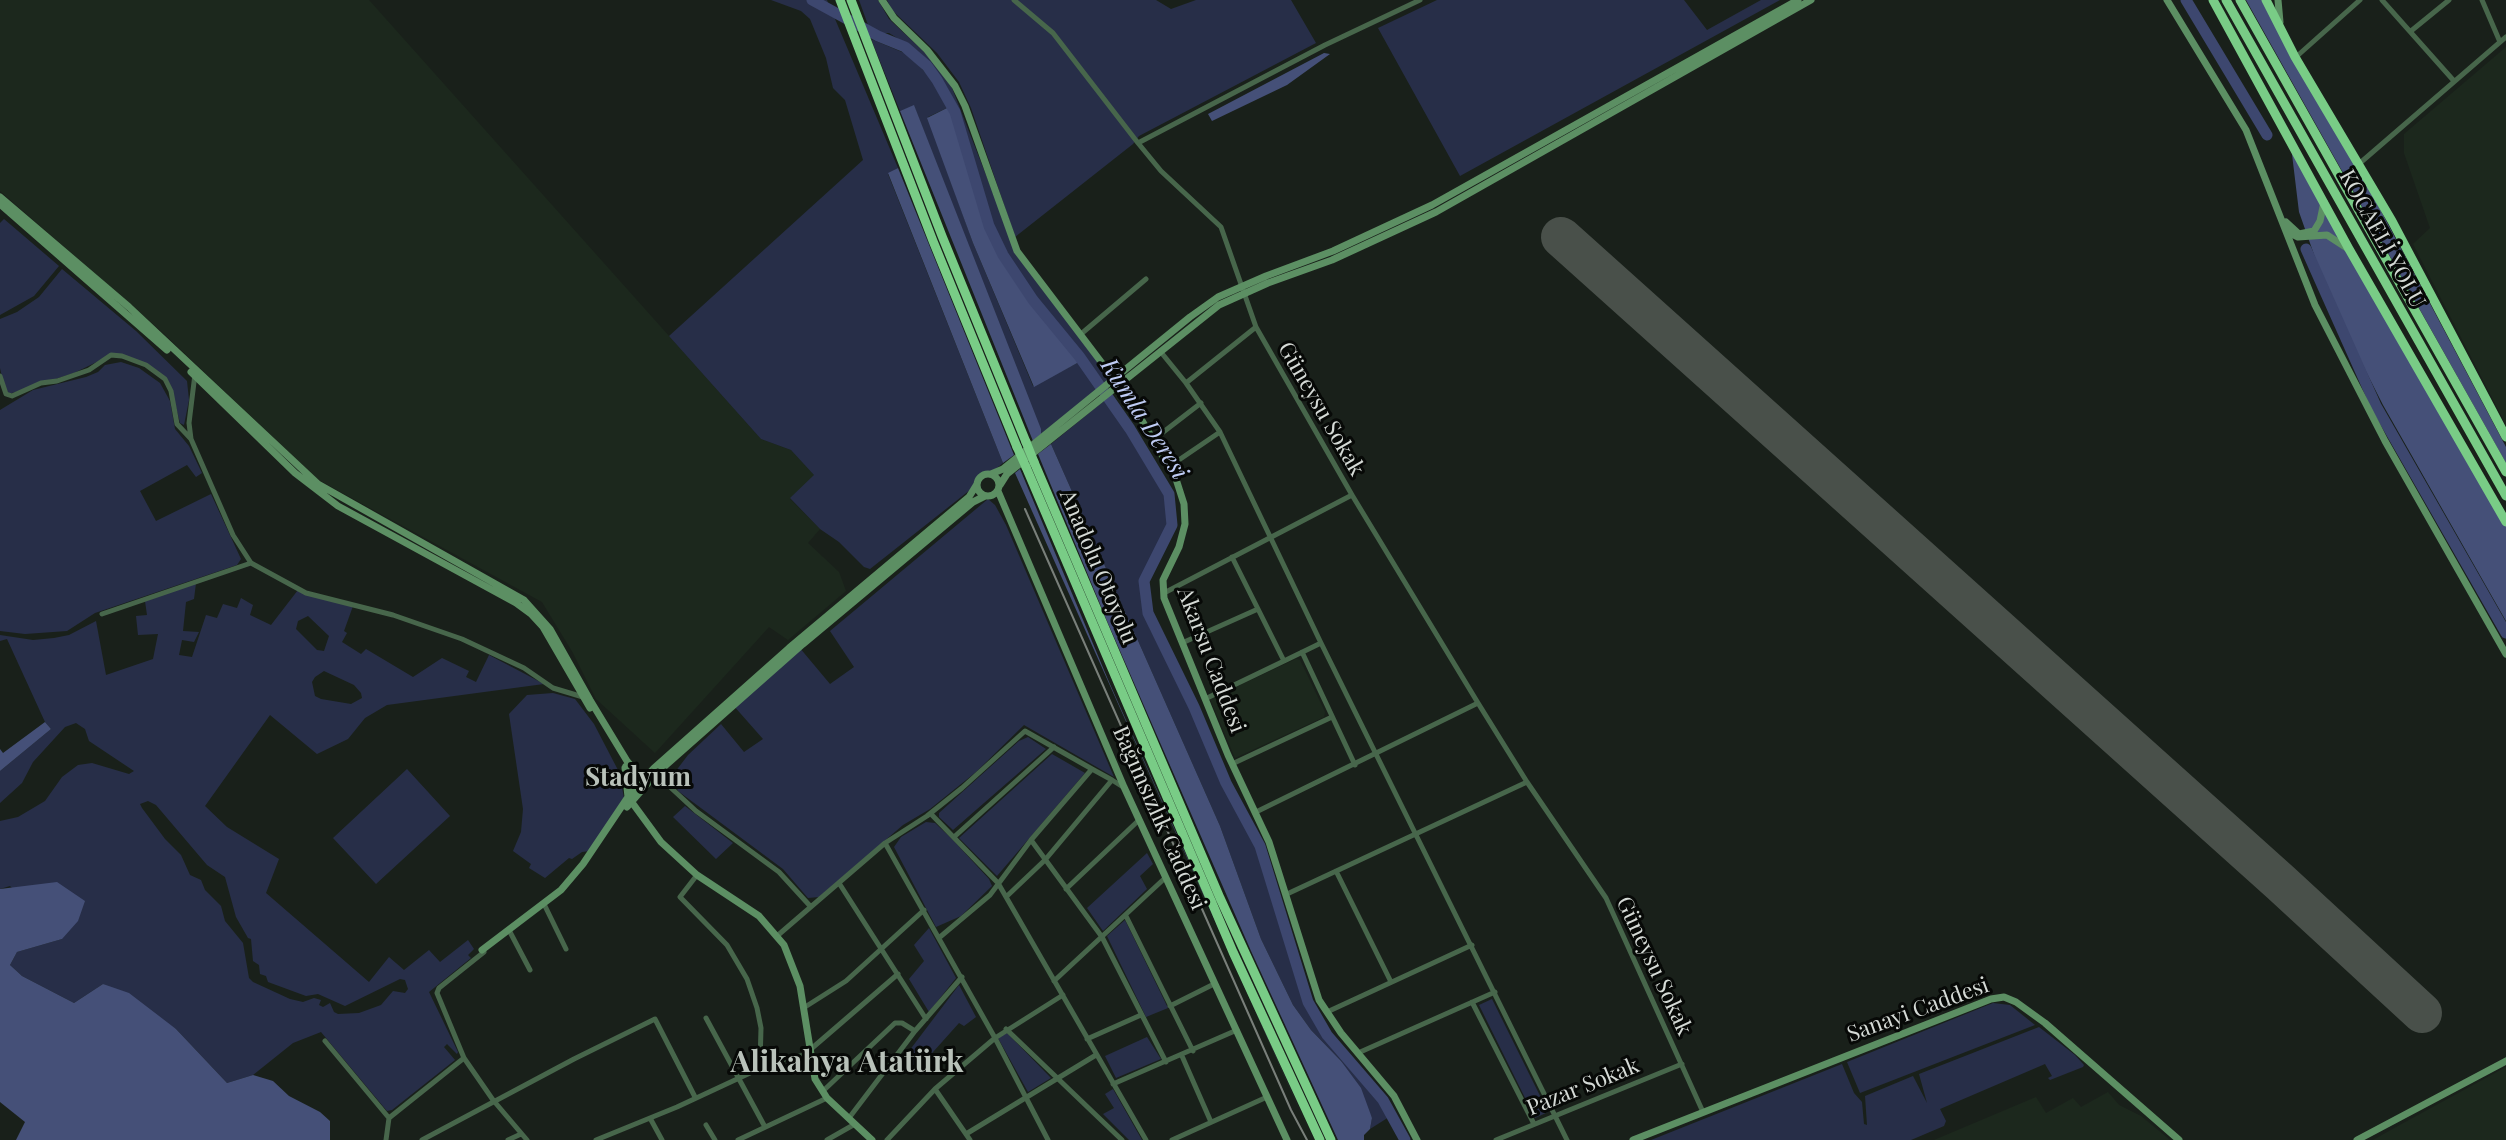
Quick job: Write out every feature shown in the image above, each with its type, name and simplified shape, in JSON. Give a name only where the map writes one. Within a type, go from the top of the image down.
[{"type":"highway","name":"Anadolu Otoyolu","points":[[840,0],[1233,952],[1320,1140]]},
{"type":"highway","name":"Anadolu Otoyolu","points":[[851,0],[1022,444]]},
{"type":"highway","points":[[2213,0],[2349,249],[2506,522]]},
{"type":"highway","name":"KOCAELİ YOLU","points":[[2226,0],[2506,496]]},
{"type":"highway","points":[[2240,0],[2506,472]]},
{"type":"highway","points":[[2266,0],[2295,57],[2360,163],[2506,437]]},
{"type":"highway","name":"Anadolu Otoyolu","points":[[1030,464],[1226,911],[1331,1140]]},
{"type":"main road","name":"Akarsu Caddesi","points":[[882,0],[894,18],[927,50],[955,86],[1017,251],[1116,381],[1170,466],[1184,504],[1185,524],[1179,547],[1165,574],[1163,594],[1232,764],[1256,812],[1287,894],[1314,987],[1327,1012],[1394,1096],[1417,1140]]},
{"type":"main road","points":[[1116,381],[1244,290],[1432,205],[1798,0]]},
{"type":"main road","points":[[791,651],[973,502],[993,492],[1007,474],[1075,415],[1218,297],[1332,260],[1436,212],[1811,0]]},
{"type":"main road","points":[[2170,0],[2246,130],[2310,293],[2385,441],[2506,654]]},
{"type":"main road","points":[[2278,3],[2282,32]]},
{"type":"main road","points":[[0,197],[6,207],[196,374],[295,473],[338,506],[531,614],[543,627],[643,785]]},
{"type":"main road","points":[[2287,229],[2299,234],[2314,231],[2320,221],[2324,202]]},
{"type":"main road","points":[[2287,229],[2301,237],[2327,235],[2349,249]]},
{"type":"main road","points":[[483,951],[564,892],[586,867],[630,799],[655,771],[969,497],[983,475],[1003,469],[1075,415]]},
{"type":"main road","points":[[991,474],[996,477],[993,492]]},
{"type":"main road","points":[[977,484],[979,491],[993,492]]},
{"type":"main road","name":"Bağımsızlık Caddesi","points":[[993,492],[1003,508],[1165,878],[1287,1140]]},
{"type":"main road","points":[[626,762],[655,771]]},
{"type":"main road","points":[[626,762],[630,799],[661,842],[697,875],[750,909],[777,936],[795,969],[805,1007],[814,1075],[825,1095],[872,1140]]},
{"type":"main road","points":[[483,951],[544,905]]},
{"type":"main road","name":"Sanayi Caddesi","points":[[1633,1140],[1991,999],[2004,997],[2045,1023],[2179,1140]]},
{"type":"main road","points":[[2357,1140],[2506,1061]]},
{"type":"street","points":[[1014,0],[1053,33],[1161,171],[1221,227],[1256,327]]},
{"type":"street","points":[[1138,143],[1325,45],[1420,0]]},
{"type":"street","points":[[2278,3],[2286,0]]},
{"type":"street","points":[[2295,57],[2360,0]]},
{"type":"street","points":[[2382,0],[2454,81]]},
{"type":"street","points":[[2411,31],[2449,0]]},
{"type":"street","points":[[2482,0],[2500,42]]},
{"type":"street","points":[[2360,163],[2506,37]]},
{"type":"street","points":[[0,217],[6,207]]},
{"type":"street","points":[[1080,335],[1146,279]]},
{"type":"street","name":"Güneysu Sokak","points":[[1186,383],[1256,327],[1352,495],[1478,703],[1606,898],[1703,1112]]},
{"type":"street","points":[[1160,351],[1220,432],[1567,1140]]},
{"type":"street","points":[[0,376],[6,394],[12,396],[41,383],[89,370],[111,355],[122,356],[146,365],[165,379],[171,391],[177,424],[191,439]]},
{"type":"street","points":[[196,374],[189,423],[191,439],[233,535],[251,563],[306,593],[393,615],[462,639],[524,668],[553,688],[585,697]]},
{"type":"street","points":[[1153,440],[1201,403]]},
{"type":"street","points":[[1170,466],[1220,432]]},
{"type":"street","points":[[1163,594],[1352,495]]},
{"type":"street","points":[[1232,557],[1284,661]]},
{"type":"street","points":[[102,614],[251,563]]},
{"type":"street","points":[[1181,643],[1258,609]]},
{"type":"street","points":[[1205,699],[1321,643]]},
{"type":"street","points":[[1302,652],[1355,765]]},
{"type":"street","points":[[1256,812],[1478,703]]},
{"type":"street","points":[[1232,764],[1332,717]]},
{"type":"street","points":[[777,936],[885,843],[931,814],[1025,731],[1124,787]]},
{"type":"street","points":[[954,837],[1054,747]]},
{"type":"street","points":[[940,937],[990,895],[1031,840],[1092,769]]},
{"type":"street","points":[[655,771],[696,811],[779,872],[811,907]]},
{"type":"street","points":[[1006,897],[1045,860],[1112,780]]},
{"type":"street","points":[[1287,894],[1527,782]]},
{"type":"street","points":[[931,814],[998,883],[1146,1140]]},
{"type":"street","points":[[1066,889],[1139,820]]},
{"type":"street","points":[[1031,840],[1102,937],[1166,1062]]},
{"type":"street","points":[[885,843],[962,977],[1048,1140]]},
{"type":"street","points":[[1336,871],[1391,982]]},
{"type":"street","points":[[697,875],[680,897],[727,945],[747,979],[761,1028],[760,1064]]},
{"type":"street","points":[[1054,981],[1165,878]]},
{"type":"street","points":[[839,883],[926,1019]]},
{"type":"street","points":[[544,905],[566,949]]},
{"type":"street","points":[[805,1007],[831,993],[924,910]]},
{"type":"street","points":[[1126,916],[1193,1051]]},
{"type":"street","points":[[510,932],[530,970]]},
{"type":"street","points":[[1327,1012],[1472,945]]},
{"type":"street","points":[[483,951],[437,993],[464,1058],[493,1100],[527,1140]]},
{"type":"street","points":[[596,1140],[750,1073],[760,1064],[811,1051],[898,974]]},
{"type":"street","points":[[827,1140],[852,1121],[915,1031],[962,977]]},
{"type":"street","points":[[1170,1006],[1214,984]]},
{"type":"street","points":[[1358,1053],[1495,992]]},
{"type":"street","points":[[887,1140],[935,1089],[995,1038],[1063,995]]},
{"type":"street","points":[[1472,1002],[1534,1124]]},
{"type":"street","points":[[1087,1039],[1141,1015]]},
{"type":"street","points":[[706,1018],[765,1127]]},
{"type":"street","points":[[422,1140],[493,1100],[655,1019],[695,1097]]},
{"type":"street","points":[[738,1140],[825,1095],[893,1025],[902,1023],[915,1031]]},
{"type":"street","points":[[1006,1029],[1122,1140]]},
{"type":"street","points":[[1113,1084],[1237,1030]]},
{"type":"street","points":[[325,1041],[389,1118]]},
{"type":"street","points":[[935,1089],[968,1137],[1096,1055]]},
{"type":"street","points":[[1182,1056],[1211,1122]]},
{"type":"street","points":[[386,1140],[389,1118],[464,1058]]},
{"type":"street","name":"Pazar Sokak","points":[[1496,1140],[1682,1064]]},
{"type":"street","points":[[1172,1140],[1267,1097]]},
{"type":"street","points":[[650,1118],[662,1140]]},
{"type":"street","points":[[706,1125],[715,1140]]},
{"type":"street","points":[[508,1140],[521,1134]]},
{"type":"shaded area","points":[[0,0],[369,0],[761,439],[791,450],[815,476],[790,499],[820,529],[808,543],[839,572],[846,591],[788,640],[769,627],[655,753],[596,699],[542,602],[317,479],[162,332],[0,191]]},
{"type":"shaded area","points":[[771,0],[827,0],[898,168],[888,174],[1003,463],[992,472],[980,475],[970,490],[870,569],[820,529],[790,498],[814,475],[791,450],[761,439],[669,336],[863,160],[845,100],[833,88],[826,58],[810,19],[801,11]]},
{"type":"shaded area","points":[[859,0],[878,0],[889,19],[936,63],[952,88],[1011,239],[1112,376],[1105,383],[1037,300],[1008,257],[994,227],[958,108],[947,87],[918,51],[889,33],[881,33],[868,25]]},
{"type":"shaded area","points":[[887,0],[1156,0],[1171,9],[1196,0],[1291,0],[1316,43],[1139,136],[1133,144],[1015,237],[971,108],[959,82],[937,53],[892,10]]},
{"type":"shaded area","points":[[1437,0],[1684,0],[1707,30],[1761,0],[1780,0],[1460,176],[1378,28]]},
{"type":"shaded area","points":[[2246,0],[2262,0],[2355,162],[2506,447],[2506,463]]},
{"type":"shaded area","points":[[871,39],[909,55],[937,85],[949,107],[928,117],[973,243],[1033,386],[1079,362],[1097,389],[1041,434],[914,106],[900,111]]},
{"type":"shaded area","points":[[2506,47],[2506,425],[2413,244],[2430,228],[2404,153],[2404,134]]},
{"type":"shaded area","points":[[1324,53],[1330,54],[1287,85],[1212,121],[1208,114]]},
{"type":"shaded area","points":[[914,105],[1041,429],[1041,434],[1033,441],[900,111]]},
{"type":"shaded area","points":[[949,107],[990,238],[1020,288],[1079,362],[1034,387],[973,243],[927,118]]},
{"type":"shaded area","points":[[2291,146],[2506,526],[2506,621],[2383,405],[2340,320],[2299,212]]},
{"type":"shaded area","points":[[898,168],[1014,455],[1003,463],[888,173]]},
{"type":"shaded area","points":[[4,219],[59,266],[34,296],[0,315],[0,223]]},
{"type":"shaded area","points":[[62,269],[136,331],[187,381],[189,400],[184,425],[180,423],[170,384],[148,366],[111,355],[74,373],[9,394],[0,368],[0,319],[39,297]]},
{"type":"shaded area","points":[[121,362],[139,368],[160,383],[170,401],[175,429],[189,446],[202,473],[196,477],[187,465],[140,491],[156,521],[211,494],[241,559],[237,565],[95,613],[67,631],[25,634],[0,631],[0,410],[33,390],[86,377],[105,365]]},
{"type":"shaded area","points":[[1105,400],[1150,465],[1166,495],[1169,523],[1141,582],[1141,596],[1150,629],[1259,851],[1303,999],[1311,1016],[1329,1044],[1389,1117],[1370,1129],[1372,1118],[1341,1061],[1311,1030],[1293,1005],[1261,939],[1220,826],[1051,444]]},
{"type":"shaded area","points":[[1051,444],[1220,826],[1261,939],[1293,1005],[1361,1088],[1372,1118],[1364,1140],[1338,1140],[1251,951],[1038,454]]},
{"type":"shaded area","points":[[1020,469],[1109,682],[1313,1140],[1015,473]]},
{"type":"shaded area","points":[[988,499],[1006,525],[1114,777],[1024,725],[976,772],[930,809],[903,825],[819,897],[808,898],[783,869],[678,791],[672,776],[688,755],[721,724],[744,752],[763,739],[733,705],[799,647],[830,684],[854,667],[830,631]]},
{"type":"shaded area","points":[[196,583],[194,599],[186,602],[183,631],[199,632],[194,642],[182,640],[179,655],[192,657],[206,615],[217,618],[223,604],[237,608],[241,598],[253,605],[250,615],[271,625],[298,590],[353,606],[342,642],[361,654],[366,649],[413,677],[442,658],[469,671],[466,677],[476,682],[489,655],[544,684],[387,705],[365,718],[348,739],[317,754],[270,715],[205,806],[227,827],[279,859],[266,893],[369,982],[389,957],[404,970],[429,950],[440,962],[468,940],[474,949],[468,955],[471,958],[429,992],[458,1052],[447,1044],[444,1047],[455,1060],[392,1110],[387,1111],[321,1032],[293,1043],[253,1075],[227,1083],[176,1029],[103,984],[74,1003],[22,976],[10,965],[17,952],[62,939],[10,886],[0,889],[0,821],[18,817],[45,801],[62,777],[78,765],[92,763],[129,774],[134,771],[89,741],[85,729],[76,723],[65,727],[33,762],[22,783],[0,803],[0,771],[51,729],[7,639],[0,641],[0,635],[33,640],[54,638],[69,635],[96,621],[106,675],[153,659],[158,634],[138,635],[136,616],[147,615],[145,601]],"holes":[[[308,616],[329,636],[324,651],[317,650],[296,629],[298,621]],[[324,671],[354,685],[362,698],[351,704],[321,699],[315,696],[312,682]],[[148,801],[156,805],[207,865],[225,877],[236,917],[251,939],[253,961],[259,965],[260,974],[266,976],[268,982],[306,996],[318,994],[345,1006],[400,979],[405,980],[408,989],[405,993],[393,991],[381,1005],[359,1013],[338,1014],[330,1003],[323,1007],[319,1005],[321,1000],[314,998],[303,1002],[290,999],[253,982],[249,978],[243,943],[225,921],[221,906],[205,890],[201,880],[190,875],[181,855],[165,839],[140,804]]]},
{"type":"shaded area","points":[[1296,659],[1300,660],[1325,712],[1324,717],[1235,758],[1210,699]]},
{"type":"shaded area","points":[[553,693],[575,699],[594,724],[619,772],[624,798],[590,851],[569,858],[545,878],[529,868],[531,864],[513,851],[521,832],[523,809],[509,714],[527,695]]},
{"type":"shaded area","points":[[45,722],[51,729],[0,771],[0,749],[3,753]]},
{"type":"shaded area","points":[[1028,737],[1046,749],[953,830],[939,817],[939,813],[1019,741]]},
{"type":"shaded area","points":[[1052,754],[1085,773],[997,876],[959,838]]},
{"type":"shaded area","points":[[407,769],[450,816],[376,884],[333,838]]},
{"type":"shaded area","points":[[685,806],[733,843],[716,859],[673,817]]},
{"type":"shaded area","points":[[926,822],[935,823],[952,839],[992,886],[961,916],[936,927],[894,847],[901,837]]},
{"type":"shaded area","points":[[1147,853],[1153,864],[1140,876],[1147,889],[1103,931],[1087,908]]},
{"type":"shaded area","points":[[57,882],[85,901],[78,921],[62,939],[17,952],[10,965],[22,976],[74,1003],[103,984],[129,993],[176,1029],[227,1083],[253,1075],[273,1081],[289,1096],[320,1112],[330,1121],[330,1140],[16,1140],[25,1122],[0,1102],[0,889]]},
{"type":"shaded area","points":[[1125,920],[1168,1008],[1146,1017],[1107,936]]},
{"type":"shaded area","points":[[929,928],[956,978],[929,1012],[909,979],[924,961],[914,945]]},
{"type":"shaded area","points":[[959,985],[976,1017],[964,1026],[959,1023],[916,1071],[903,1059]]},
{"type":"shaded area","points":[[1492,999],[1548,1112],[1535,1118],[1479,1005]]},
{"type":"shaded area","points":[[1993,1003],[2010,1005],[2035,1025],[1860,1093],[1847,1062]]},
{"type":"shaded area","points":[[2039,1027],[2075,1055],[2083,1067],[2050,1080],[2048,1078],[2052,1076],[2045,1064],[1940,1109],[1946,1121],[1944,1126],[1911,1140],[1651,1140],[1842,1064],[1854,1093],[1862,1102],[1864,1124],[1867,1125],[1865,1096],[1913,1076],[1927,1103],[1919,1074]]},
{"type":"shaded area","points":[[1007,1033],[1051,1078],[1028,1092],[998,1038]]},
{"type":"shaded area","points":[[1147,1037],[1161,1059],[1116,1078],[1105,1056]]},
{"type":"shaded area","points":[[2506,1067],[2506,1140],[2373,1140],[2398,1126]]},
{"type":"shaded area","points":[[1113,1089],[1142,1140],[1129,1140],[1103,1114],[1114,1108],[1105,1094]]},
{"type":"shaded area","points":[[2108,1092],[2119,1105],[2141,1116],[2170,1140],[1934,1140],[2036,1097],[2046,1113],[2073,1098],[2081,1107]]},
{"type":"waterway","name":"Kumla Deresi","points":[[812,0],[905,47],[927,66],[955,112],[989,226],[1003,255],[1130,429],[1169,494],[1172,525],[1144,581],[1148,613],[1194,707],[1226,783],[1260,846],[1308,1002],[1327,1035],[1383,1100],[1405,1140]]},
{"type":"waterway","points":[[2186,0],[2267,135]]},
{"type":"waterway","points":[[2306,249],[2376,406],[2506,633]]},
{"type":"runway","points":[[1561,237],[2422,1013]]},
{"type":"tram line","points":[[1025,509],[1307,1140]]},
{"type":"district","name":"Stadyum","points":[[638,778]]},
{"type":"district","name":"Alikahya Atatürk","points":[[847,1063]]}]
